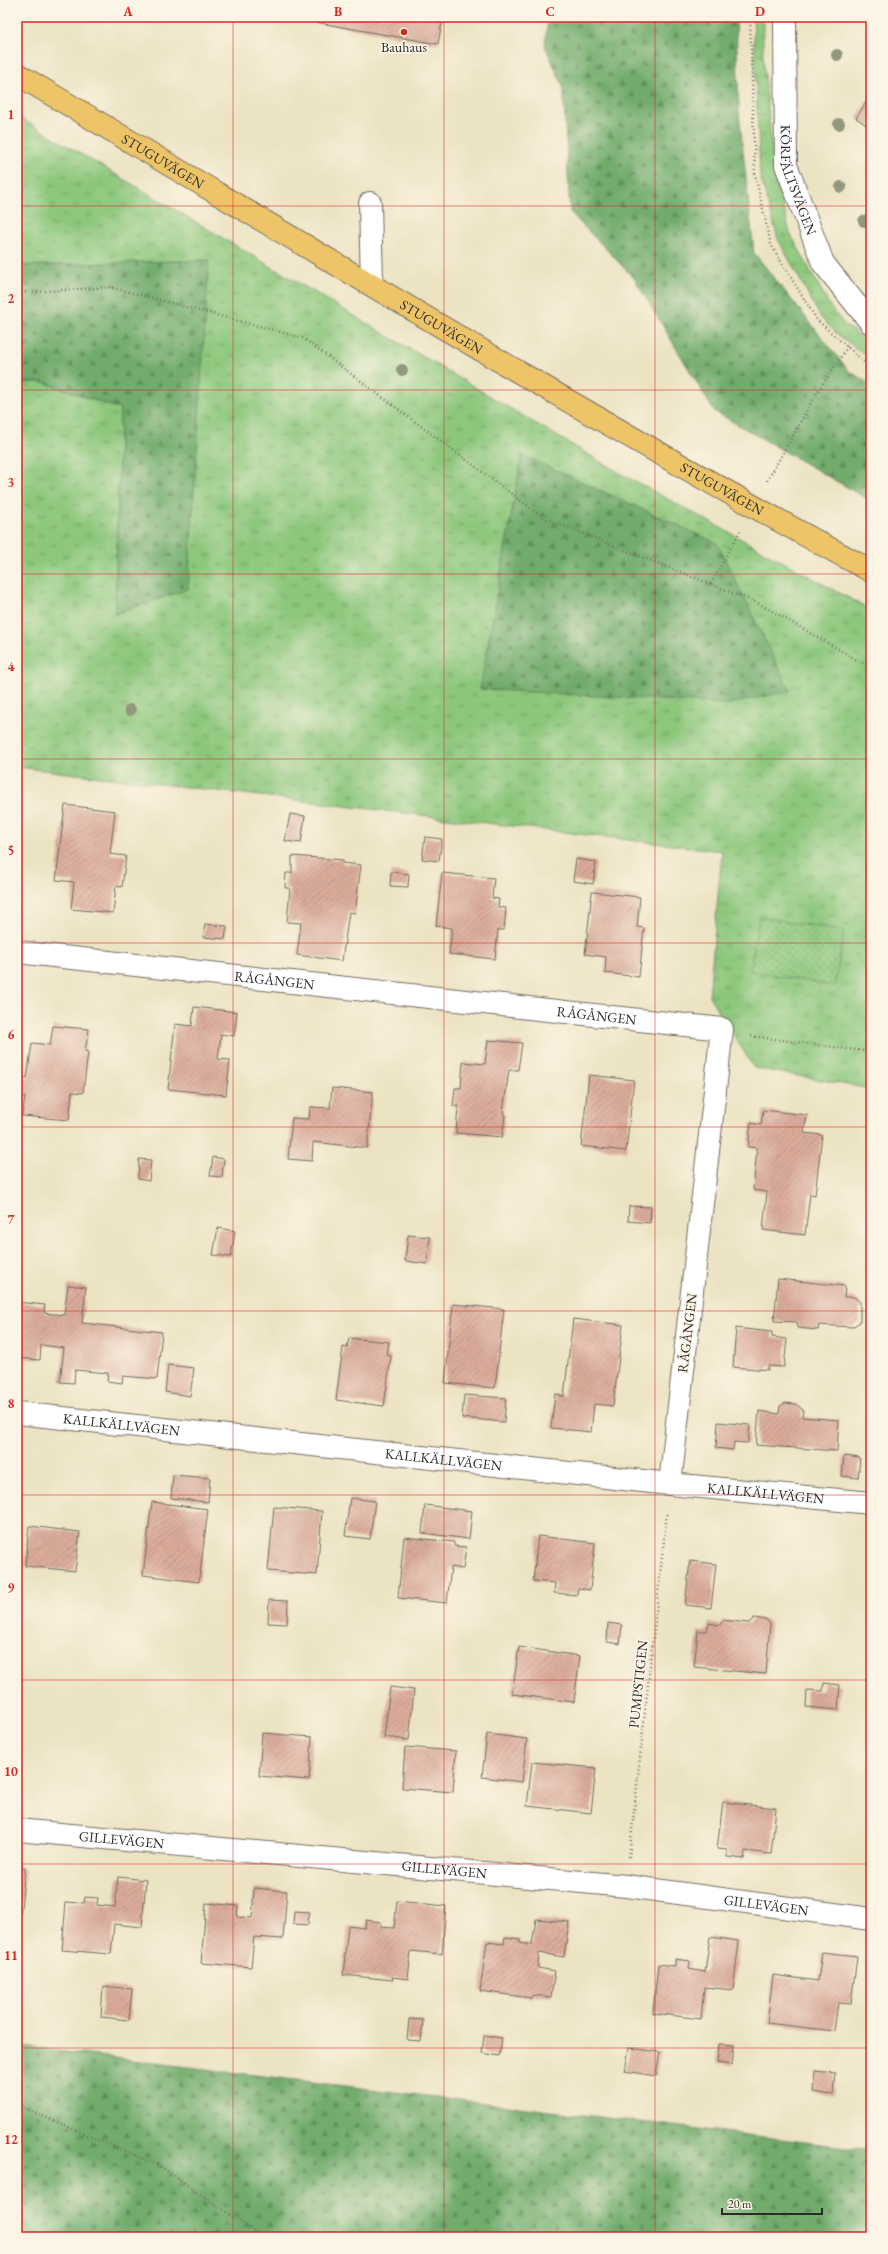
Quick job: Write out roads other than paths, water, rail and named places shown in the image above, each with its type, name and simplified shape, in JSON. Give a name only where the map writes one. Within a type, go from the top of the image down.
[{"type":"main road","name":"STUGUVÄGEN","points":[[17,74],[752,507],[871,571]]},
{"type":"street","name":"KÖRFÄLTSVÄGEN","points":[[785,17],[786,165],[824,263],[871,323]]},
{"type":"street","points":[[370,203],[372,284]]},
{"type":"street","name":"RÅGÅNGEN","points":[[17,952],[722,1029],[670,1484]]},
{"type":"street","name":"KALLKÄLLVÄGEN","points":[[17,1413],[670,1484],[871,1503]]},
{"type":"street","name":"GILLEVÄGEN","points":[[17,1830],[626,1886],[871,1919]]},
{"type":"place","name":"Bauhaus","points":[[404,32]]}]
